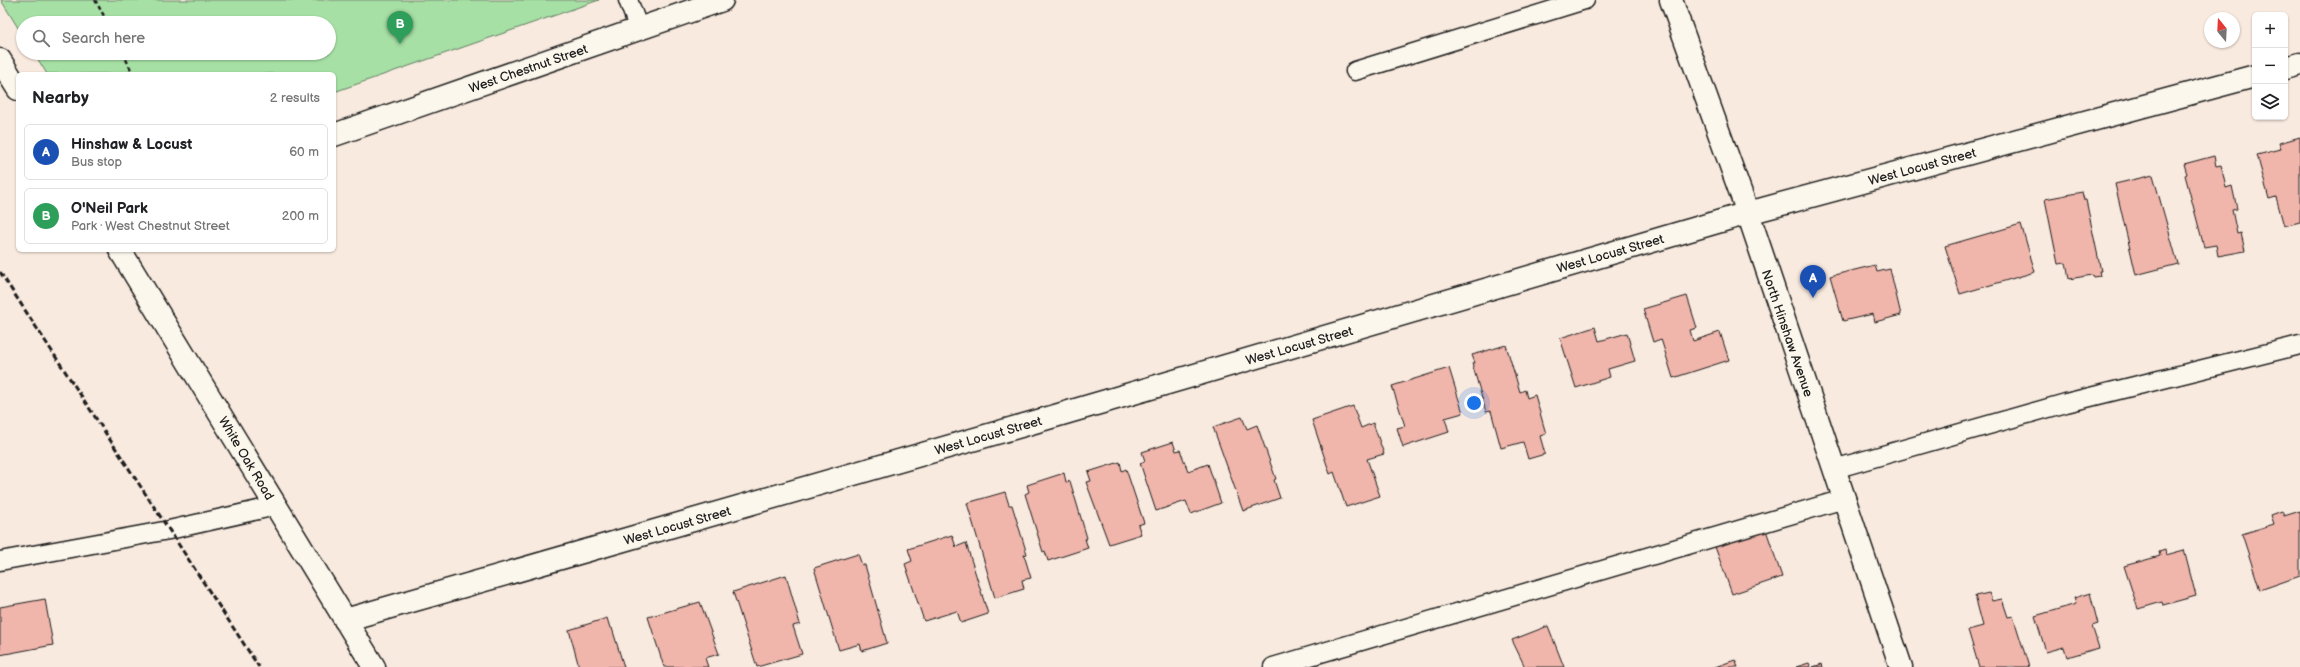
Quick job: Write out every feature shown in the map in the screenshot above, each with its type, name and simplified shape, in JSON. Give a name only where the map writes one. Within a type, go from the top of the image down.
[{"type":"street","name":"West Chestnut Street","points":[[336,134],[722,0]]},
{"type":"street","name":"North Hinshaw Avenue","points":[[1671,0],[1748,213],[1901,667]]},
{"type":"street","points":[[0,60],[16,86]]},
{"type":"street","points":[[2288,67],[2300,64]]},
{"type":"street","name":"West Locust Street","points":[[345,620],[1016,428],[1748,213],[2252,77]]},
{"type":"street","name":"White Oak Road","points":[[121,252],[374,667]]},
{"type":"lane","points":[[628,0],[639,29]]},
{"type":"lane","points":[[1355,71],[1585,0]]},
{"type":"lane","points":[[1834,469],[2066,403],[2300,345]]},
{"type":"lane","points":[[1273,667],[1844,499]]},
{"type":"lane","points":[[0,561],[169,530],[276,506]]},
{"type":"path","points":[[95,0],[104,16]]},
{"type":"path","points":[[126,60],[132,72]]},
{"type":"green space","points":[[1,0],[599,0],[336,91],[336,72],[46,72],[38,60],[336,60],[336,16],[16,16],[16,25]]},
{"type":"building","points":[[2300,137],[2300,222],[2284,226],[2276,197],[2269,199],[2257,155],[2281,149],[2279,143]]},
{"type":"building","points":[[2214,156],[2216,166],[2221,165],[2226,188],[2232,186],[2237,209],[2232,210],[2237,234],[2241,233],[2245,251],[2218,256],[2216,245],[2204,247],[2185,175],[2187,174],[2184,164]]},
{"type":"building","points":[[2153,175],[2178,264],[2136,275],[2115,184]]},
{"type":"building","points":[[2082,192],[2084,200],[2086,200],[2101,271],[2099,271],[2100,276],[2093,277],[2092,275],[2069,279],[2066,263],[2058,264],[2045,199]]},
{"type":"building","points":[[2021,224],[2035,272],[1960,294],[1945,246]]},
{"type":"building","points":[[1875,265],[1877,272],[1890,269],[1901,315],[1875,322],[1873,314],[1843,321],[1830,276]]},
{"type":"building","points":[[1687,296],[1697,328],[1690,330],[1693,341],[1720,332],[1729,360],[1673,378],[1661,339],[1653,342],[1643,309]]},
{"type":"building","points":[[1595,327],[1599,341],[1627,333],[1635,361],[1608,369],[1610,377],[1576,388],[1560,338]]},
{"type":"building","points":[[1506,345],[1520,392],[1525,390],[1527,398],[1535,395],[1546,434],[1540,436],[1545,454],[1528,459],[1523,442],[1501,448],[1491,411],[1486,412],[1472,363],[1475,363],[1472,355]]},
{"type":"building","points":[[1449,368],[1463,413],[1445,418],[1449,432],[1403,447],[1397,428],[1405,426],[1392,386]]},
{"type":"building","points":[[1353,406],[1361,428],[1373,423],[1384,454],[1367,459],[1380,496],[1346,507],[1334,472],[1330,474],[1312,420]]},
{"type":"building","points":[[1242,417],[1247,429],[1257,425],[1276,479],[1274,480],[1280,498],[1243,511],[1213,427]]},
{"type":"building","points":[[1173,442],[1176,451],[1180,450],[1188,471],[1208,464],[1221,503],[1191,514],[1186,501],[1156,511],[1140,463],[1145,461],[1142,452]]},
{"type":"building","points":[[1120,462],[1122,471],[1126,469],[1144,523],[1138,525],[1141,534],[1109,544],[1086,482],[1091,481],[1088,472]]},
{"type":"building","points":[[1064,473],[1066,482],[1070,481],[1087,538],[1085,539],[1088,548],[1048,561],[1045,551],[1043,552],[1025,494],[1029,492],[1027,485]]},
{"type":"building","points":[[1005,492],[1009,505],[1012,505],[1027,554],[1024,555],[1031,578],[1022,580],[1024,589],[995,598],[967,503]]},
{"type":"building","points":[[2282,511],[2284,516],[2300,511],[2300,576],[2260,590],[2242,534],[2274,524],[2271,515]]},
{"type":"building","points":[[1765,527],[1782,577],[1732,594],[1714,544]]},
{"type":"building","points":[[952,535],[956,547],[966,543],[988,614],[961,623],[957,611],[924,621],[905,564],[912,561],[908,549]]},
{"type":"building","points":[[2165,550],[2166,555],[2184,550],[2196,596],[2163,605],[2162,602],[2138,609],[2124,566],[2160,556],[2159,552]]},
{"type":"building","points":[[858,554],[862,565],[865,565],[887,643],[862,651],[860,644],[839,650],[814,568]]},
{"type":"building","points":[[786,575],[800,624],[793,626],[802,654],[757,667],[733,592]]},
{"type":"building","points":[[1989,593],[1992,601],[2002,599],[2008,617],[2013,616],[2029,667],[1979,667],[1968,630],[1983,626],[1975,596]]},
{"type":"building","points":[[2090,593],[2098,624],[2092,626],[2099,648],[2067,657],[2064,647],[2046,652],[2035,616],[2076,604],[2074,598]]},
{"type":"building","points":[[45,599],[53,645],[0,655],[0,607]]},
{"type":"building","points":[[700,602],[719,654],[705,658],[708,667],[664,667],[648,617]]},
{"type":"building","points":[[607,618],[610,628],[612,628],[624,667],[579,667],[569,630]]},
{"type":"building","points":[[1548,626],[1564,667],[1525,667],[1512,640]]},
{"type":"building","points":[[1735,660],[1738,667],[1715,667]]},
{"type":"building","points":[[1809,663],[1811,667],[1796,667]]},
{"type":"building","points":[[1822,664],[1823,667],[1813,667]]},
{"type":"railway","points":[[0,272],[259,667]]},
{"type":"place","name":"O'Neil Park","points":[[400,44]]},
{"type":"place","name":"Hinshaw & Locust","points":[[1813,298]]}]
